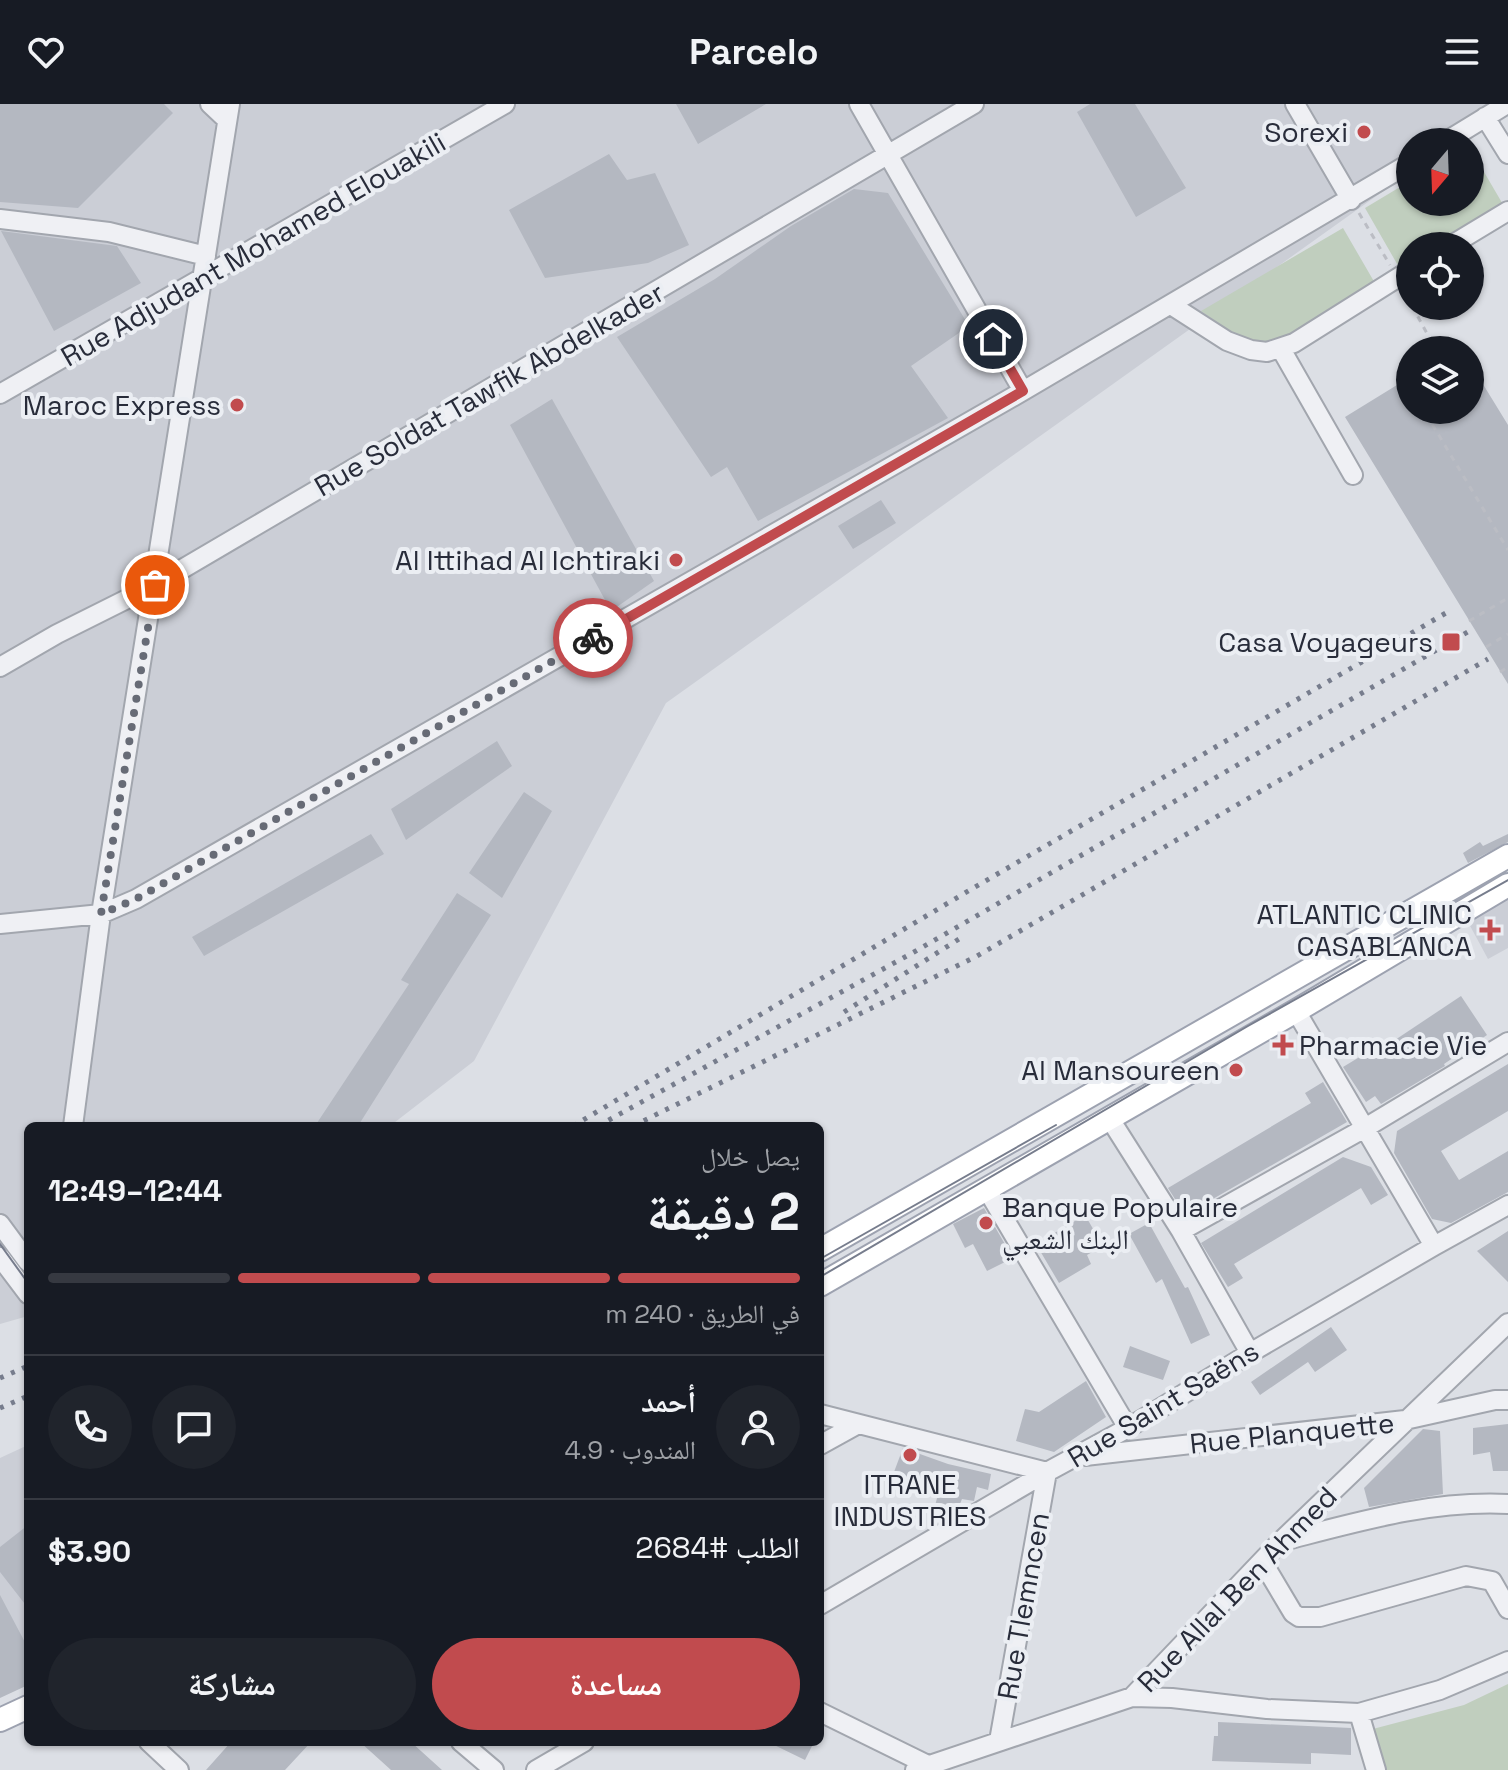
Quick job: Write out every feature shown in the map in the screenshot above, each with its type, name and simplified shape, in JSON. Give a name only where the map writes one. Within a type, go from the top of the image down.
[{"type":"main road","points":[[824,1248],[1508,856]]},
{"type":"main road","points":[[824,1283],[1508,885]]},
{"type":"main road","points":[[0,1720],[24,1709]]},
{"type":"street","points":[[74,1122],[101,914],[229,112],[210,104]]},
{"type":"street","name":"Rue Adjudant Mohamed Elouakili","points":[[0,394],[505,104]]},
{"type":"street","points":[[859,104],[1023,391]]},
{"type":"street","name":"Rue Soldat Tawfik Abdelkader","points":[[0,667],[57,634],[155,585],[974,104]]},
{"type":"street","points":[[1295,104],[1351,200]]},
{"type":"street","points":[[1467,128],[1507,104]]},
{"type":"street","points":[[1485,117],[1508,154]]},
{"type":"street","points":[[0,924],[101,914],[136,899],[1023,391],[1396,172]]},
{"type":"street","points":[[1473,232],[1508,211]]},
{"type":"street","points":[[0,219],[109,232],[206,256]]},
{"type":"street","points":[[1171,305],[1227,341],[1267,352],[1281,349],[1396,279]]},
{"type":"street","points":[[1281,349],[1353,475]]},
{"type":"street","points":[[1296,1011],[1434,1246]]},
{"type":"street","points":[[1181,1231],[1365,1128],[1508,1042]]},
{"type":"street","points":[[1110,1119],[1181,1231],[1250,1353]]},
{"type":"street","points":[[986,1188],[1128,1428]]},
{"type":"street","name":"Rue Saint Saëns","points":[[824,1603],[1508,1205]]},
{"type":"street","points":[[3,1228],[24,1230]]},
{"type":"street","points":[[3,1228],[24,1257]]},
{"type":"street","points":[[0,1257],[24,1289]]},
{"type":"street","name":"Rue Allal Ben Ahmed","points":[[929,1768],[1132,1697],[1280,1542],[1508,1323]]},
{"type":"street","name":"Rue Planquette","points":[[1075,1457],[1405,1420],[1495,1400],[1508,1400]]},
{"type":"street","points":[[824,1415],[1047,1472]]},
{"type":"street","points":[[824,1443],[858,1424]]},
{"type":"street","name":"Rue Tlemncen","points":[[999,1741],[1047,1472]]},
{"type":"street","points":[[1280,1542],[1395,1513],[1440,1506],[1508,1504]]},
{"type":"street","points":[[1262,1561],[1287,1607],[1299,1617],[1320,1617],[1466,1576],[1492,1581],[1508,1609]]},
{"type":"street","points":[[1132,1697],[1172,1698],[1267,1709],[1359,1713],[1440,1690],[1508,1661]]},
{"type":"street","points":[[1359,1713],[1376,1770]]},
{"type":"street","points":[[824,1714],[929,1768]]},
{"type":"street","points":[[153,1746],[179,1770]]},
{"type":"street","points":[[466,1746],[494,1770]]},
{"type":"street","points":[[536,1770],[577,1746]]},
{"type":"path","points":[[1351,200],[1396,263]]},
{"type":"path","points":[[1432,424],[1508,550]]},
{"type":"path","points":[[1469,621],[1508,598]]},
{"type":"path","points":[[1486,647],[1508,634]]},
{"type":"path","points":[[1500,672],[1508,667]]},
{"type":"shaded area","points":[[0,104],[1505,104],[1472,128],[1396,128],[1396,182],[666,703],[474,1061],[395,1122],[24,1122],[24,1317],[0,1324]]},
{"type":"shaded area","name":"ATLANTIC CLINIC CASABLANCA","points":[[1508,886],[1508,948],[1488,959],[1462,911]]},
{"type":"shaded area","points":[[24,1447],[24,1666],[0,1679],[0,1458]]},
{"type":"green space","points":[[1484,172],[1508,213],[1478,232],[1396,232],[1396,262],[1365,208],[1396,189],[1396,216],[1484,216]]},
{"type":"green space","points":[[1343,228],[1383,297],[1281,354],[1251,346],[1201,311]]},
{"type":"green space","points":[[1508,1684],[1508,1770],[1381,1770],[1369,1730],[1464,1705]]},
{"type":"building","points":[[0,104],[164,104],[173,113],[78,208],[0,202]]},
{"type":"building","points":[[676,104],[766,104],[698,144]]},
{"type":"building","points":[[1090,104],[1135,104],[1186,188],[1136,217],[1077,112]]},
{"type":"building","points":[[609,154],[627,180],[655,173],[689,245],[648,263],[545,278],[509,210]]},
{"type":"building","points":[[854,189],[888,193],[969,326],[911,366],[948,418],[758,521],[727,467],[711,477],[617,337],[715,279],[791,226]]},
{"type":"building","points":[[1,231],[117,246],[141,283],[54,331]]},
{"type":"building","points":[[1396,386],[1396,424],[1484,424],[1484,386],[1508,425],[1508,684],[1345,417]]},
{"type":"building","points":[[552,399],[654,581],[611,611],[510,425]]},
{"type":"building","points":[[881,500],[896,523],[853,549],[838,526]]},
{"type":"building","points":[[497,741],[512,766],[406,840],[391,809]]},
{"type":"building","points":[[524,792],[552,811],[502,898],[469,873]]},
{"type":"building","points":[[371,834],[384,854],[204,956],[192,937]]},
{"type":"building","points":[[1508,834],[1508,842],[1468,863],[1463,853],[1480,842],[1483,846]]},
{"type":"building","points":[[457,893],[491,915],[361,1122],[318,1122],[409,984],[401,980]]},
{"type":"building","points":[[1461,996],[1487,1035],[1445,1066],[1381,1104],[1375,1096],[1366,1102],[1343,1067],[1386,1041],[1389,1044]]},
{"type":"building","points":[[1508,1064],[1508,1111],[1441,1151],[1459,1180],[1508,1151],[1508,1192],[1451,1223],[1432,1219],[1394,1153],[1397,1131]]},
{"type":"building","points":[[1323,1082],[1347,1122],[1185,1215],[1168,1188],[1311,1103],[1305,1093]]},
{"type":"building","points":[[1343,1157],[1371,1167],[1388,1195],[1371,1205],[1361,1188],[1234,1264],[1243,1278],[1228,1287],[1201,1243]]},
{"type":"building","points":[[984,1208],[1013,1258],[987,1271],[973,1244],[965,1248],[953,1224]]},
{"type":"building","points":[[1085,1215],[1103,1246],[1087,1255],[1091,1264],[1059,1283],[1036,1244]]},
{"type":"building","points":[[1149,1223],[1185,1288],[1188,1287],[1210,1335],[1191,1344],[1162,1279],[1156,1283],[1129,1234]]},
{"type":"building","points":[[1508,1231],[1508,1282],[1477,1251]]},
{"type":"building","points":[[1331,1327],[1347,1350],[1315,1372],[1308,1362],[1260,1395],[1251,1382]]},
{"type":"building","points":[[1130,1346],[1170,1361],[1163,1380],[1123,1367]]},
{"type":"building","points":[[1086,1381],[1106,1417],[1054,1452],[1016,1441],[1025,1409],[1039,1412]]},
{"type":"building","points":[[1508,1424],[1508,1471],[1493,1471],[1490,1452],[1473,1455],[1473,1428]]},
{"type":"building","points":[[1423,1429],[1440,1431],[1443,1494],[1369,1507],[1364,1488]]},
{"type":"building","points":[[903,1448],[948,1464],[991,1474],[988,1490],[977,1487],[974,1501],[962,1499],[957,1511],[935,1506],[937,1498],[891,1480]]},
{"type":"building","points":[[24,1528],[24,1603],[0,1572],[0,1547]]},
{"type":"building","points":[[0,1595],[24,1640],[24,1687],[0,1698]]},
{"type":"building","points":[[1218,1722],[1351,1728],[1351,1755],[1311,1753],[1311,1764],[1212,1761]]},
{"type":"building","points":[[227,1746],[307,1746],[285,1770],[206,1770]]},
{"type":"building","points":[[364,1746],[415,1746],[442,1770],[391,1770]]},
{"type":"building","points":[[776,1746],[812,1746],[805,1760]]},
{"type":"tram line","points":[[824,1275],[1248,1026],[1508,880]]},
{"type":"tram line","points":[[824,1257],[1056,1125]]},
{"type":"tram line","points":[[0,1244],[24,1277]]},
{"type":"railway","points":[[580,1122],[1451,610]]},
{"type":"railway","points":[[605,1122],[914,952],[1471,630]]},
{"type":"railway","points":[[641,1122],[977,956],[1488,659]]},
{"type":"railway","points":[[844,1012],[959,939]]},
{"type":"railway","points":[[0,1378],[24,1368]]},
{"type":"railway","points":[[0,1408],[24,1398]]},
{"type":"way so far","points":[[155,585],[101,914],[136,899],[593,638]]},
{"type":"place","name":"Sorexi","points":[[1364,132]]},
{"type":"place","name":"Maroc Express","points":[[237,405]]},
{"type":"place","name":"Al Ittihad Al Ichtiraki","points":[[676,560]]},
{"type":"place","name":"Casa Voyageurs","points":[[1451,642]]},
{"type":"place","name":"ATLANTIC CLINIC CASABLANCA","points":[[1490,930]]},
{"type":"place","name":"Pharmacie Vie","points":[[1283,1045]]},
{"type":"place","name":"Al Mansoureen","points":[[1236,1070]]},
{"type":"place","name":"Banque Populaire البنك الشعبي","points":[[986,1223]]},
{"type":"place","name":"ITRANE INDUSTRIES","points":[[910,1455]]},
{"type":"route","points":[[593,638],[1023,391],[993,339]]}]
